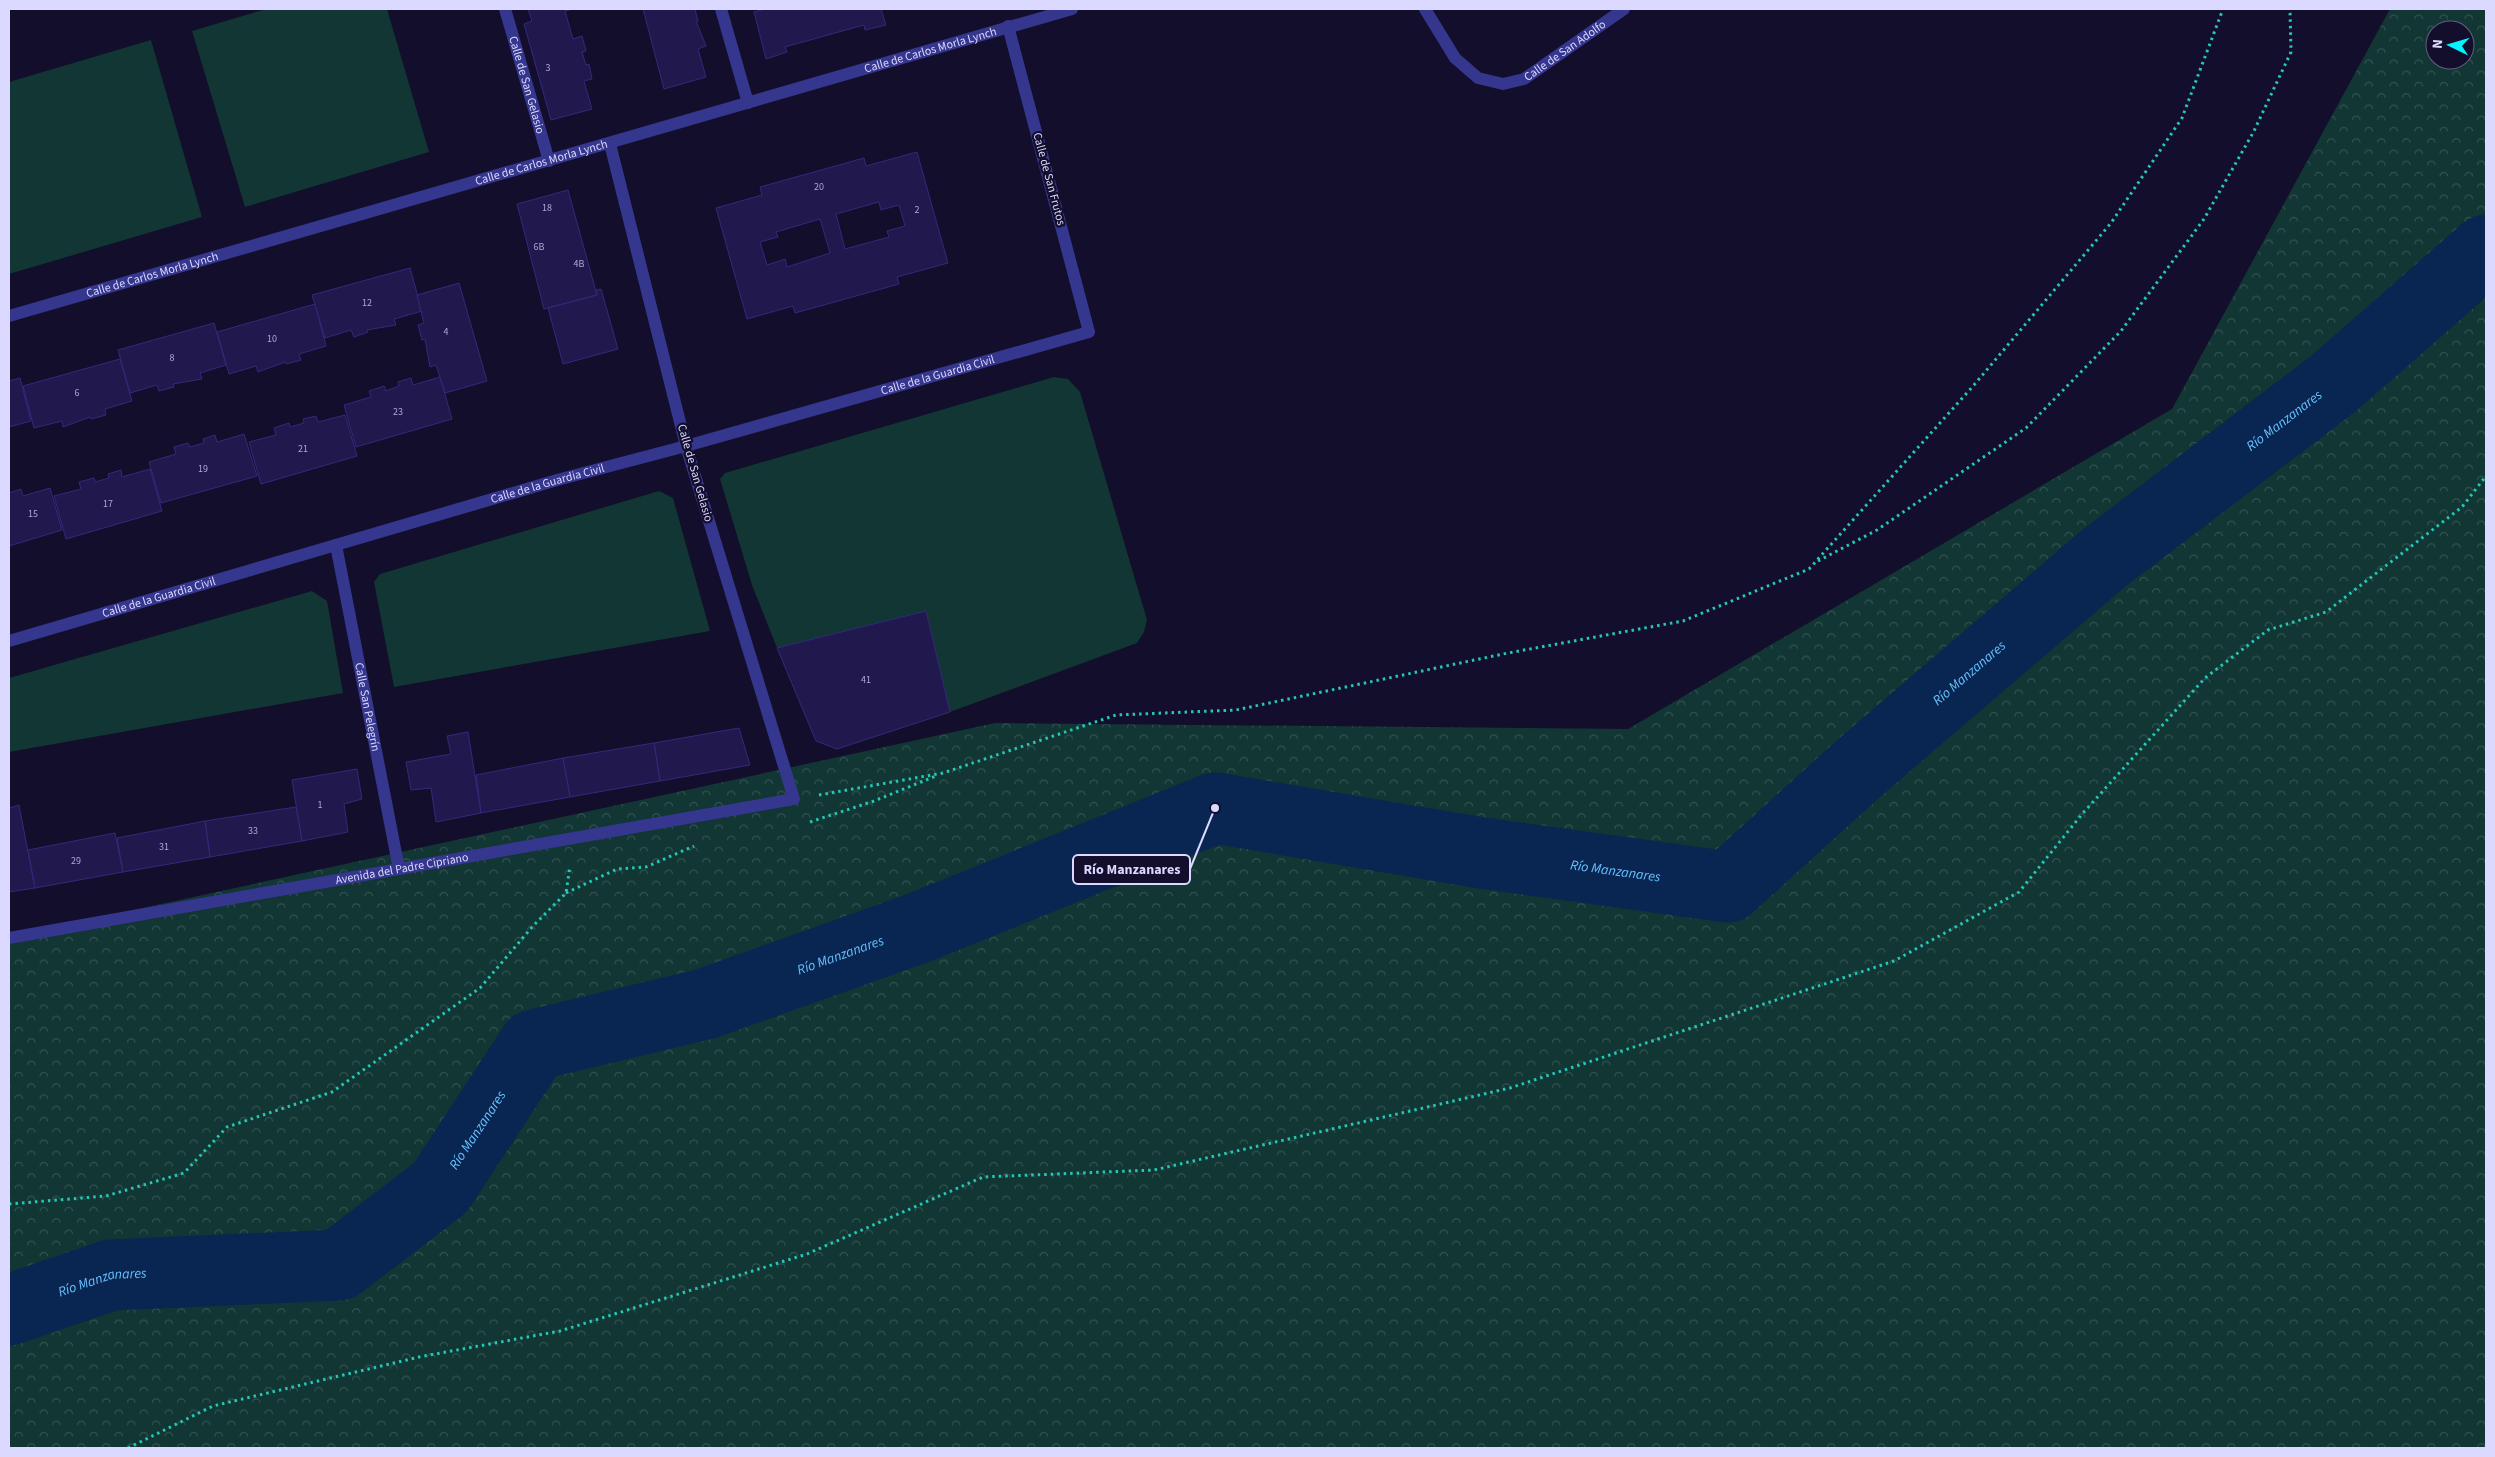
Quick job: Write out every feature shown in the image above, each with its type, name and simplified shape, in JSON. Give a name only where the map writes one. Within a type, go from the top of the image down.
[{"type":"street","name":"Calle de San Gelasio","points":[[504,9],[549,161]]},
{"type":"street","points":[[722,9],[748,103]]},
{"type":"street","name":"Calle de Carlos Morla Lynch","points":[[9,316],[610,144],[1008,26],[1072,9]]},
{"type":"street","name":"Calle de San Adolfo","points":[[1426,9],[1455,58],[1478,78],[1503,84],[1524,79],[1624,9]]},
{"type":"street","name":"Calle de San Frutos","points":[[1008,26],[1089,332]]},
{"type":"street","name":"Calle de San Gelasio","points":[[610,144],[686,446],[794,800]]},
{"type":"street","name":"Calle de la Guardia Civil","points":[[9,640],[557,480],[686,446],[1089,332]]},
{"type":"street","name":"Calle San Pelegrín","points":[[336,545],[399,869]]},
{"type":"street","name":"Avenida del Padre Cipriano","points":[[9,938],[794,800]]},
{"type":"path","points":[[794,800],[943,773],[1116,715],[1236,710],[1508,653],[1683,621],[1810,569],[1974,385],[2110,223],[2182,118],[2223,9]]},
{"type":"path","points":[[1816,562],[1877,530],[2026,428],[2122,331],[2204,220],[2254,131],[2291,52],[2290,9]]},
{"type":"path","points":[[128,1448],[213,1406],[420,1357],[560,1331],[807,1254],[983,1177],[1154,1170],[1510,1088],[1894,961],[2019,892],[2083,813],[2205,678],[2268,630],[2326,612],[2462,507],[2486,476]]},
{"type":"path","points":[[9,1204],[106,1196],[184,1174],[227,1126],[332,1092],[480,988],[533,926],[566,893],[575,838]]},
{"type":"green space","points":[[266,9],[387,9],[429,152],[245,207],[192,31]]},
{"type":"green space","points":[[2390,9],[2486,9],[2486,1448],[9,1448],[9,937],[995,723],[1628,729],[2172,409]]},
{"type":"green space","points":[[151,40],[202,217],[9,274],[9,82]]},
{"type":"green space","points":[[1054,377],[1068,379],[1080,392],[1147,620],[1144,632],[1137,643],[950,712],[926,611],[777,648],[752,585],[720,479],[725,473]]},
{"type":"green space","points":[[659,491],[673,498],[710,631],[394,687],[374,582],[380,574]]},
{"type":"green space","points":[[312,591],[327,601],[343,693],[9,752],[9,678]]},
{"type":"building","points":[[528,9],[573,9],[565,11],[573,39],[582,36],[586,51],[582,52],[586,65],[589,64],[592,79],[584,81],[592,109],[551,120],[524,24],[532,21]]},
{"type":"building","points":[[643,9],[695,9],[698,21],[696,21],[706,46],[698,49],[706,77],[664,89]]},
{"type":"building","points":[[765,9],[881,9],[886,25],[865,30],[864,25],[785,47],[787,52],[766,59],[754,12]]},
{"type":"building","points":[[917,152],[948,263],[897,277],[899,284],[795,313],[793,306],[747,319],[716,208],[762,195],[760,187],[864,158],[866,166]],"holes":[[[879,202],[881,210],[899,205],[905,226],[887,231],[889,237],[845,249],[836,214]],[[820,219],[830,253],[787,267],[785,259],[767,265],[760,242],[778,237],[776,232]]]},
{"type":"building","points":[[568,190],[597,295],[544,309],[517,204]]},
{"type":"building","points":[[410,268],[422,311],[394,319],[396,325],[367,330],[368,332],[354,337],[351,330],[325,338],[312,295]]},
{"type":"building","points":[[459,283],[487,381],[445,393],[436,365],[430,367],[425,339],[422,340],[418,325],[424,323],[417,295]]},
{"type":"building","points":[[601,289],[618,349],[563,364],[548,308],[597,295],[596,290]]},
{"type":"building","points":[[315,304],[326,346],[299,354],[301,360],[286,364],[285,362],[258,372],[256,366],[229,374],[217,332]]},
{"type":"building","points":[[214,323],[226,365],[200,373],[202,379],[173,384],[174,387],[159,391],[157,385],[130,393],[118,350]]},
{"type":"building","points":[[120,359],[132,401],[105,409],[106,415],[91,419],[90,417],[63,427],[62,421],[34,428],[23,386]]},
{"type":"building","points":[[440,377],[452,419],[356,447],[344,405],[371,397],[369,391],[384,386],[386,391],[399,386],[398,382],[411,378],[413,385]]},
{"type":"building","points":[[20,378],[31,421],[9,427],[9,381]]},
{"type":"building","points":[[345,415],[357,456],[261,484],[249,442],[276,435],[274,428],[289,423],[290,427],[304,423],[303,419],[316,416],[318,422]]},
{"type":"building","points":[[244,434],[257,476],[161,503],[149,462],[176,454],[174,447],[188,443],[190,447],[204,443],[203,439],[215,435],[217,442]]},
{"type":"building","points":[[150,469],[162,511],[66,539],[54,496],[81,489],[79,482],[94,478],[95,482],[109,478],[108,474],[121,470],[122,477]]},
{"type":"building","points":[[50,488],[62,530],[9,546],[9,493],[21,489],[23,496]]},
{"type":"building","points":[[926,611],[950,712],[837,749],[816,741],[777,648]]},
{"type":"building","points":[[739,728],[750,765],[660,781],[654,743]]},
{"type":"building","points":[[468,732],[481,813],[436,822],[431,788],[411,790],[406,762],[451,754],[447,736]]},
{"type":"building","points":[[654,743],[660,781],[570,797],[563,758]]},
{"type":"building","points":[[563,758],[570,797],[481,813],[476,775]]},
{"type":"building","points":[[357,769],[362,799],[344,804],[348,832],[302,841],[292,780]]},
{"type":"building","points":[[19,805],[35,888],[9,892],[9,808]]},
{"type":"building","points":[[296,807],[302,841],[210,857],[205,821]]},
{"type":"building","points":[[205,821],[210,857],[123,872],[117,838]]},
{"type":"building","points":[[115,833],[123,872],[35,888],[28,850]]},
{"type":"waterway","name":"Río Manzanares","points":[[9,1310],[111,1275],[339,1265],[440,1188],[534,1045],[705,1004],[918,928],[1215,808],[1482,853],[1728,887],[1858,769],[2104,558],[2333,384],[2486,250]]},
{"type":"place","name":"Río Manzanares","points":[[1215,808]]}]
